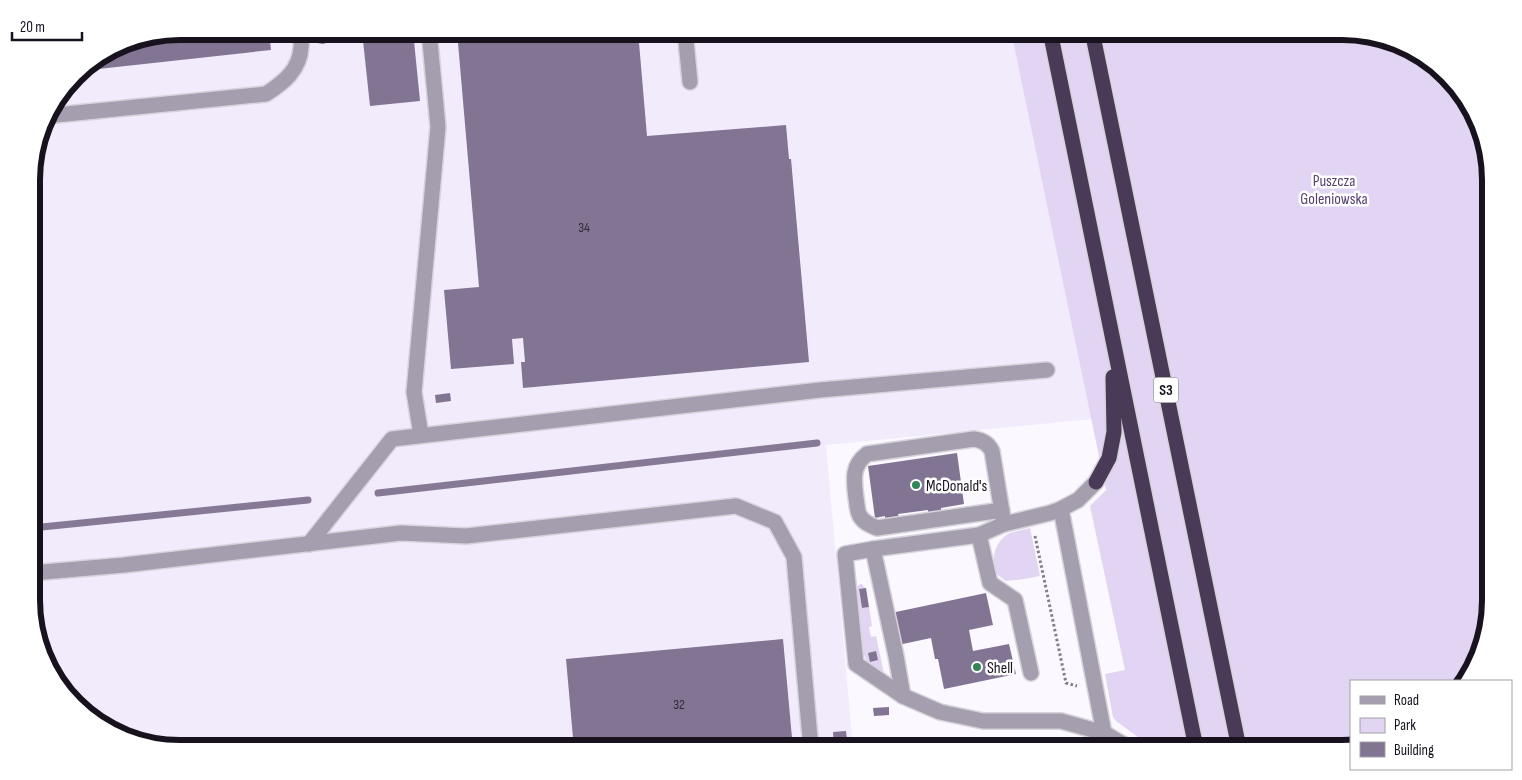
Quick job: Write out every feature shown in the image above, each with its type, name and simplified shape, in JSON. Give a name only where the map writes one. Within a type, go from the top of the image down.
[{"type":"highway","points":[[1052,40],[1194,740]]},
{"type":"highway","name":"S3","points":[[1094,40],[1237,740]]},
{"type":"highway","points":[[1096,482],[1109,458],[1114,432],[1114,346]]},
{"type":"lane","points":[[56,115],[266,94],[282,84],[295,67],[301,48],[301,40]]},
{"type":"lane","points":[[421,435],[414,392],[438,127],[430,40]]},
{"type":"lane","points":[[686,40],[690,82]]},
{"type":"lane","points":[[309,544],[392,439],[820,390],[1048,370]]},
{"type":"lane","points":[[1003,517],[990,446],[974,438],[867,454],[861,458],[854,470],[858,513],[866,523],[877,528],[1003,517],[1031,518],[1061,509],[1078,500],[1096,482]]},
{"type":"lane","points":[[40,573],[401,533],[466,536],[736,506],[775,522],[794,557],[810,740]]},
{"type":"lane","points":[[1061,509],[1104,733]]},
{"type":"lane","points":[[1003,517],[979,535],[845,554],[856,664],[903,696],[940,712],[984,720],[1061,721],[1104,733],[1117,740]]},
{"type":"lane","points":[[979,535],[990,583],[1015,600],[1031,673]]},
{"type":"lane","points":[[873,549],[903,696]]},
{"type":"path","points":[[1031,518],[1066,682],[1096,692]]},
{"type":"shaded area","points":[[1013,40],[1092,419],[826,445],[852,740],[180,740],[162,739],[135,733],[118,726],[88,705],[64,678],[54,662],[41,618],[40,171],[45,144],[54,118],[75,88],[102,64],[135,47],[162,41]]},
{"type":"green space","name":"Puszcza Goleniowska","points":[[1013,40],[1360,41],[1404,54],[1420,64],[1447,88],[1463,110],[1471,126],[1481,162],[1482,609],[1475,645],[1468,662],[1458,678],[1456,680],[1350,680],[1350,740],[1142,740],[1113,717],[1105,674],[1125,670],[1090,506],[1106,490]]},
{"type":"green space","points":[[1030,528],[1040,576],[1006,581],[995,573],[995,550],[1005,536]]},
{"type":"green space","points":[[860,584],[865,589],[859,590],[862,608],[869,607],[872,626],[869,627],[871,637],[876,636],[885,678],[868,664],[863,652],[856,588]]},
{"type":"building","points":[[270,40],[271,50],[95,69],[110,59],[135,47],[162,41]]},
{"type":"building","points":[[314,40],[331,40],[323,44],[317,43]]},
{"type":"building","points":[[363,40],[414,40],[420,101],[370,106]]},
{"type":"building","points":[[458,40],[639,40],[647,136],[786,125],[789,159],[791,159],[809,362],[523,388],[521,362],[525,362],[523,338],[512,339],[514,364],[451,369],[444,290],[479,287]]},
{"type":"building","points":[[450,393],[451,401],[436,403],[435,395]]},
{"type":"building","name":"McDonald's","points":[[957,453],[964,504],[941,508],[941,511],[928,513],[928,510],[898,514],[899,518],[885,520],[885,516],[875,518],[868,466]]},
{"type":"building","points":[[866,588],[869,607],[862,608],[859,589]]},
{"type":"building","points":[[986,593],[993,625],[969,630],[973,651],[1009,644],[1016,674],[944,689],[938,659],[935,659],[931,638],[898,645],[891,613]]},
{"type":"building","points":[[783,639],[792,740],[573,740],[566,659]]},
{"type":"building","points":[[876,651],[878,660],[870,662],[868,653]]},
{"type":"building","points":[[889,707],[889,715],[874,716],[873,708]]},
{"type":"building","points":[[846,731],[847,740],[833,740],[833,732]]},
{"type":"waterway","points":[[378,493],[817,443]]},
{"type":"waterway","points":[[40,527],[308,500]]},
{"type":"place","name":"McDonald's","points":[[916,485]]},
{"type":"place","name":"Shell","points":[[977,667]]}]
